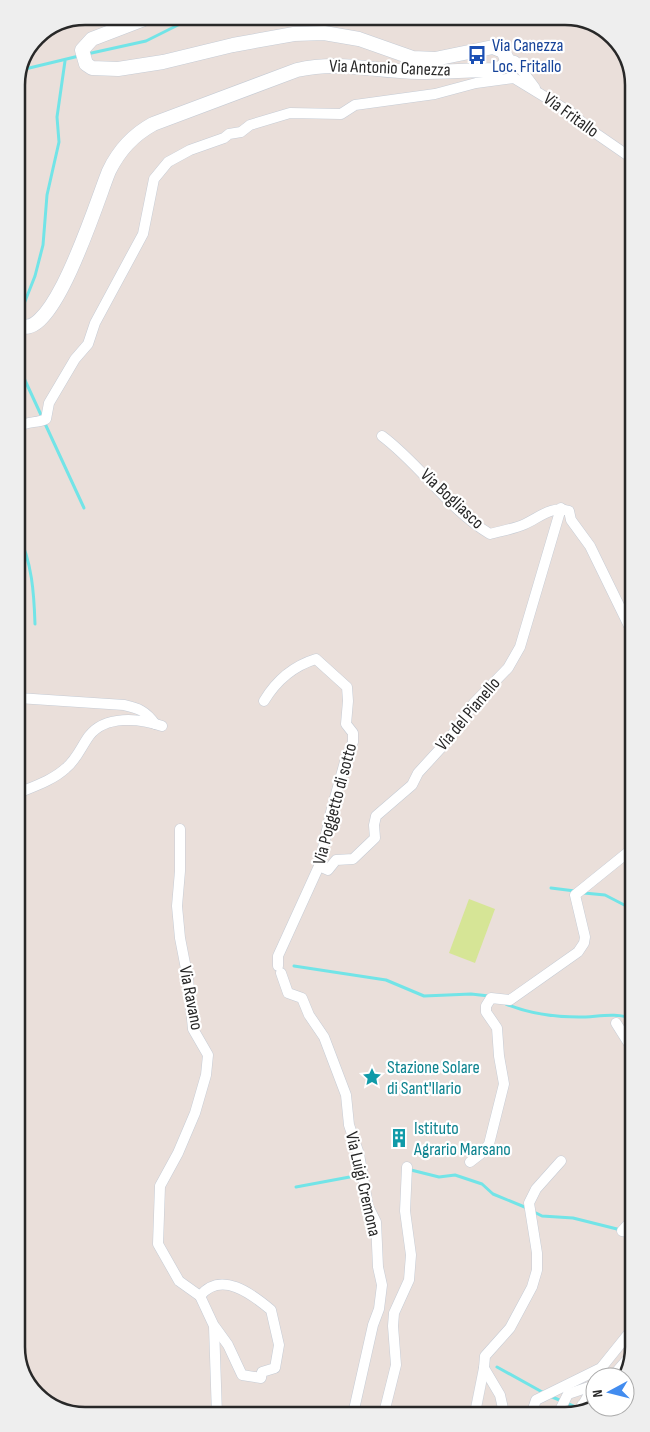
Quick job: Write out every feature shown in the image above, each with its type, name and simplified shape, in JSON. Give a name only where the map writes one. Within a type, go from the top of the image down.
[{"type":"street","name":"Via Antonio Canezza","points":[[25,325],[33,326],[46,315],[61,290],[82,244],[109,170],[122,148],[139,132],[153,124],[274,78],[316,66],[340,65],[419,72],[496,70],[504,66],[507,59],[503,51],[493,47],[435,59],[413,58],[359,39],[324,33],[294,34],[233,45],[180,59],[118,69],[92,68],[83,55],[92,39],[129,25]]},
{"type":"street","points":[[507,59],[515,60],[537,90]]},
{"type":"street","points":[[25,424],[32,420],[40,422],[46,419],[49,403],[75,359],[88,344],[95,322],[143,234],[154,179],[168,162],[190,150],[224,138],[229,134],[241,132],[250,126],[290,113],[341,114],[355,105],[435,94],[476,83],[514,78],[537,90]]},
{"type":"street","name":"Via Fritallo","points":[[537,90],[573,114],[588,128],[625,154]]},
{"type":"street","name":"Via Bogliasco","points":[[382,436],[398,447],[470,521],[490,534],[525,524],[543,513],[561,508]]},
{"type":"street","points":[[561,508],[569,511],[570,520],[590,546],[625,618]]},
{"type":"street","name":"Via del Pianello","points":[[319,866],[328,870],[336,860],[353,859],[375,838],[374,825],[376,816],[412,785],[418,774],[450,738],[474,703],[508,668],[520,647],[553,539],[555,521],[561,508]]},
{"type":"street","name":"Via Poggetto di sotto","points":[[264,702],[271,690],[284,676],[303,663],[316,660],[347,687],[348,707],[346,724],[353,733],[353,742],[346,758],[331,812],[319,866],[279,965]]},
{"type":"street","points":[[25,698],[124,705],[140,709],[150,716],[157,727],[122,720],[104,723],[89,736],[76,758],[66,768],[44,783],[25,790]]},
{"type":"street","name":"Via Ravano","points":[[180,829],[180,871],[177,906],[180,938],[188,979],[193,1028],[208,1055],[206,1075],[195,1113],[178,1153],[160,1186],[158,1244],[179,1281],[200,1296]]},
{"type":"street","points":[[470,1162],[483,1152],[489,1144],[504,1084],[497,1028],[486,1012],[486,1006],[491,998],[510,1000],[581,948],[585,937],[576,895],[625,855]]},
{"type":"street","name":"Via Luigi Cremona","points":[[279,965],[288,993],[302,998],[309,1015],[324,1037],[336,1065],[346,1095],[349,1125],[359,1154],[368,1206],[376,1222],[378,1267],[382,1285],[379,1309],[373,1325],[355,1407]]},
{"type":"street","points":[[616,1023],[625,1037]]},
{"type":"street","points":[[476,1407],[485,1356],[510,1328],[532,1287],[537,1270],[537,1253],[529,1203],[536,1189],[561,1161]]},
{"type":"street","points":[[386,1407],[396,1365],[393,1326],[394,1312],[409,1280],[411,1255],[405,1211],[407,1168]]},
{"type":"street","points":[[216,1284],[226,1284],[253,1295],[271,1310],[279,1345],[275,1368],[262,1372],[261,1378],[244,1375],[228,1345],[214,1326],[200,1296],[206,1289],[216,1284]]},
{"type":"street","points":[[214,1326],[217,1407]]},
{"type":"street","points":[[534,1407],[536,1400],[601,1368],[625,1338]]},
{"type":"street","points":[[484,1368],[500,1395],[503,1407]]},
{"type":"street","points":[[562,1407],[568,1394],[585,1388]]},
{"type":"green space","points":[[469,899],[495,909],[475,963],[449,953]]},
{"type":"waterway","points":[[87,54],[146,41],[178,25]]},
{"type":"waterway","points":[[27,69],[79,56]]},
{"type":"waterway","points":[[25,301],[35,276],[43,245],[47,195],[59,142],[57,117],[65,61]]},
{"type":"waterway","points":[[25,380],[84,508]]},
{"type":"waterway","points":[[25,552],[33,589],[35,624]]},
{"type":"waterway","points":[[551,888],[575,891]]},
{"type":"waterway","points":[[584,893],[605,895],[625,905]]},
{"type":"waterway","points":[[294,966],[386,980],[424,996],[471,994],[489,996]]},
{"type":"waterway","points":[[506,1004],[523,1010],[551,1015],[625,1017]]},
{"type":"waterway","points":[[411,1170],[439,1177],[455,1175],[482,1184],[493,1194],[527,1208]]},
{"type":"waterway","points":[[296,1187],[355,1176]]},
{"type":"waterway","points":[[532,1211],[542,1216],[573,1218],[621,1230]]},
{"type":"waterway","points":[[497,1367],[544,1393]]},
{"type":"waterway","points":[[550,1396],[573,1406]]},
{"type":"place","name":"Via Canezza Loc. Fritallo","points":[[477,55]]},
{"type":"place","name":"Stazione Solare di Sant'Ilario","points":[[372,1077]]},
{"type":"place","name":"Istituto Agrario Marsano","points":[[399,1138]]}]
